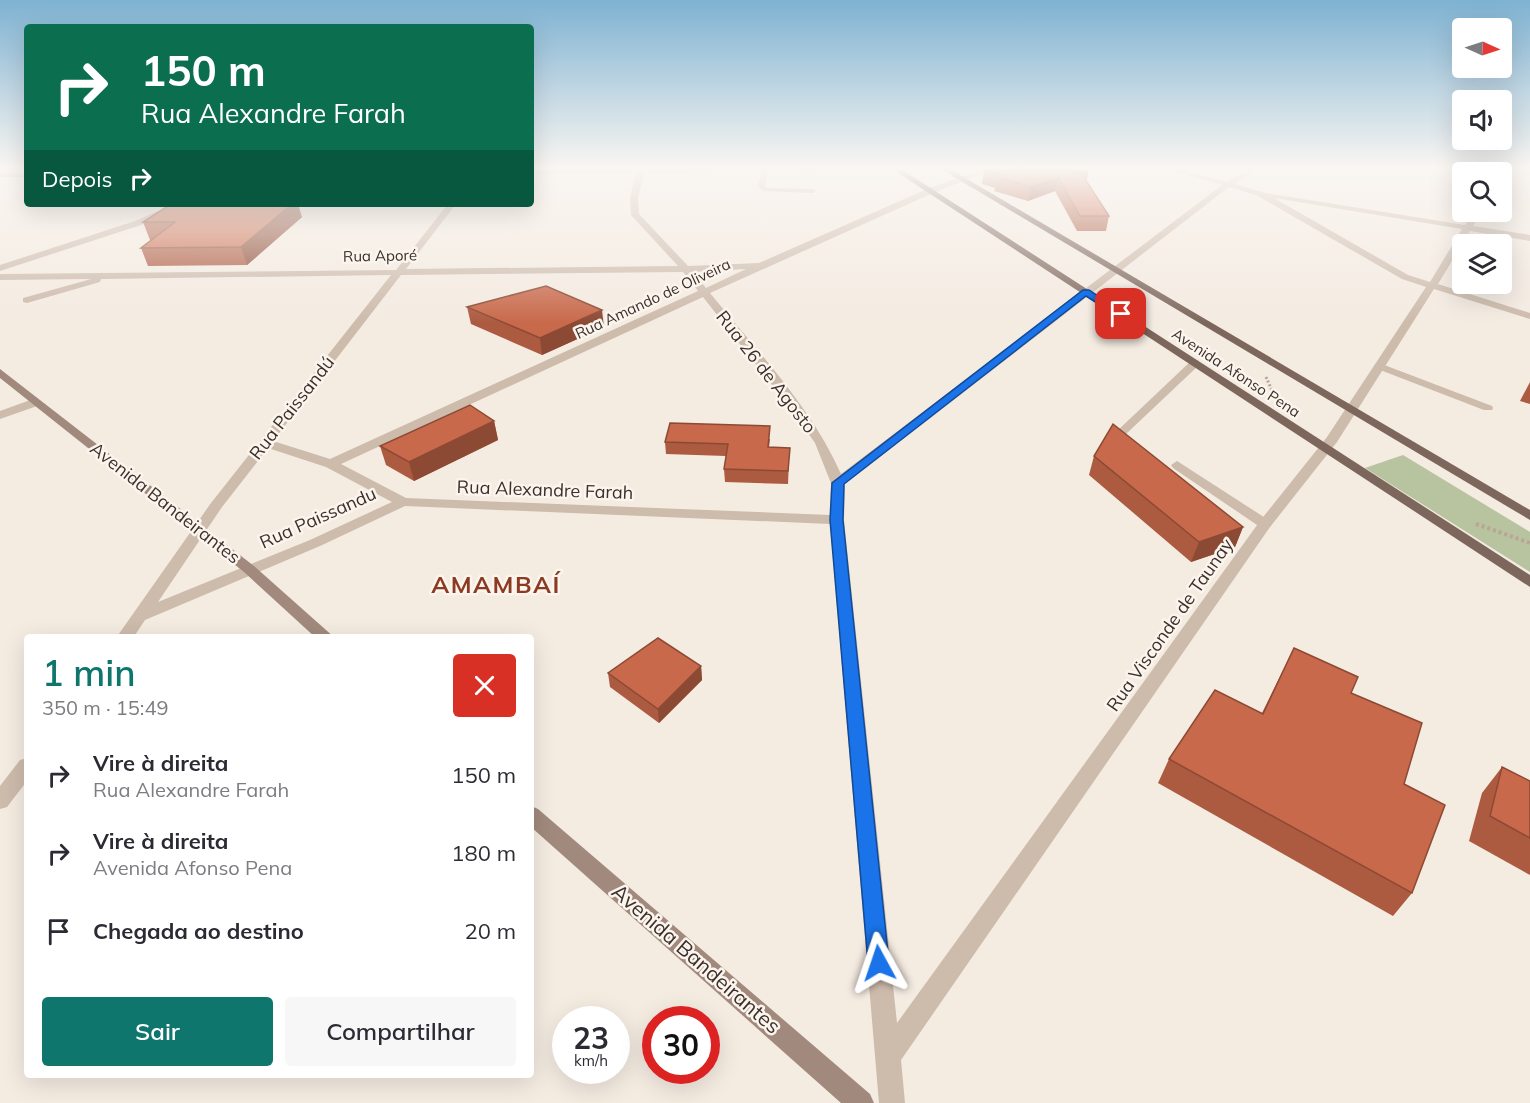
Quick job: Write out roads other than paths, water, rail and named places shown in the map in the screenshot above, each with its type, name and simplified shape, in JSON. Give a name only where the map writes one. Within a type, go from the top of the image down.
[{"type":"main road","name":"Avenida Afonso Pena","points":[[976,220],[1530,582]]},
{"type":"main road","name":"Avenida Afonso Pena","points":[[1032,220],[1530,516]]},
{"type":"main road","name":"Avenida Bandeirantes","points":[[0,372],[249,569],[322,634]]},
{"type":"main road","name":"Avenida Bandeirantes","points":[[534,818],[861,1103]]},
{"type":"street","points":[[0,268],[144,220]]},
{"type":"street","name":"Rua Paissandú","points":[[127,634],[216,506],[439,220]]},
{"type":"street","name":"Rua 26 de Agosto","points":[[640,220],[686,269],[802,415],[821,443],[838,483],[837,520],[892,1103]]},
{"type":"street","name":"Rua Amando de Oliveira","points":[[331,464],[864,220]]},
{"type":"street","points":[[838,483],[1181,220]]},
{"type":"street","points":[[1305,220],[1387,268],[1431,287],[1530,316]]},
{"type":"street","points":[[1420,220],[1530,238]]},
{"type":"street","name":"Rua Visconde de Taunay","points":[[888,1056],[1265,524],[1324,448],[1431,287],[1470,222]]},
{"type":"street","name":"Rua Aporé","points":[[0,277],[686,269],[761,266]]},
{"type":"street","points":[[27,300],[117,274]]},
{"type":"street","points":[[0,415],[36,402]]},
{"type":"street","name":"Rua Alexandre Farah","points":[[265,443],[331,464],[403,502],[837,520]]},
{"type":"street","name":"Rua Paissandu","points":[[249,569],[315,543],[403,502]]},
{"type":"street","points":[[140,616],[249,569]]},
{"type":"street","points":[[0,801],[24,770]]},
{"type":"lane","points":[[1137,451],[1120,434],[1194,363]]},
{"type":"lane","points":[[1379,366],[1488,408]]},
{"type":"lane","points":[[1177,465],[1265,524]]},
{"type":"district","name":"AMAMBAÍ","points":[[496,585]]}]
